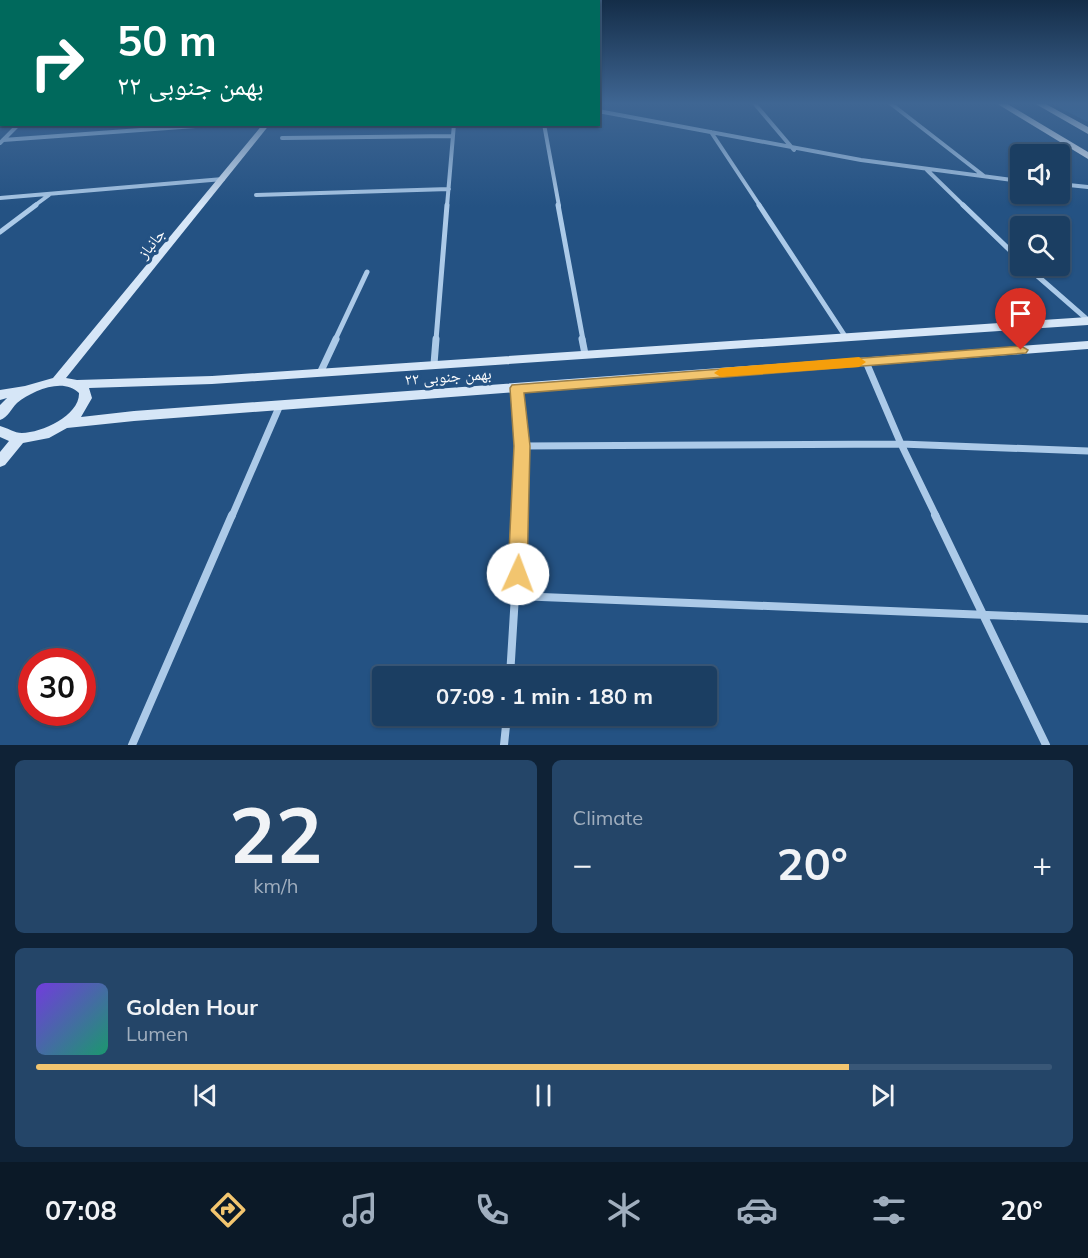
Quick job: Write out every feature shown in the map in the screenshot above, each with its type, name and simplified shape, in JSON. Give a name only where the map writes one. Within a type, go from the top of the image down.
[{"type":"main road","points":[[1058,138],[1088,156]]},
{"type":"street","points":[[2,141],[44,138]]},
{"type":"street","name":"جانباز","points":[[57,381],[256,138]]},
{"type":"street","points":[[282,138],[302,138]]},
{"type":"street","points":[[434,364],[452,138]]},
{"type":"street","points":[[546,138],[585,354]]},
{"type":"street","points":[[714,138],[845,336]]},
{"type":"street","points":[[740,138],[794,150],[1010,180]]},
{"type":"street","points":[[784,138],[794,150]]},
{"type":"street","points":[[935,138],[986,178]]},
{"type":"street","points":[[926,169],[1010,250]]},
{"type":"street","points":[[0,198],[223,179]]},
{"type":"street","points":[[1070,185],[1088,187]]},
{"type":"street","points":[[256,195],[449,189]]},
{"type":"street","points":[[0,232],[49,194]]},
{"type":"street","points":[[321,371],[367,272]]},
{"type":"street","points":[[1037,276],[1088,321]]},
{"type":"street","name":"۲۲ بهمن جنوبی","points":[[57,381],[79,384],[212,380],[1088,321]]},
{"type":"street","name":"۲۲ بهمن جنوبی","points":[[62,424],[134,416],[1088,345]]},
{"type":"street","points":[[866,362],[901,444],[1046,745]]},
{"type":"street","points":[[0,395],[57,381]]},
{"type":"street","points":[[0,431],[9,437],[20,438],[49,432],[82,407],[86,398],[79,384]]},
{"type":"street","points":[[0,415],[9,403],[32,388]]},
{"type":"street","points":[[511,666],[517,596],[522,446],[517,388]]},
{"type":"street","points":[[132,745],[280,405]]},
{"type":"street","points":[[0,461],[20,438]]},
{"type":"street","points":[[522,446],[901,444],[1088,451]]},
{"type":"street","points":[[517,596],[1088,619]]},
{"type":"street","points":[[504,745],[506,726]]},
{"type":"slow traffic","points":[[721,373],[859,362]]},
{"type":"route","points":[[518,574],[522,446],[517,388],[1021,350]]}]
